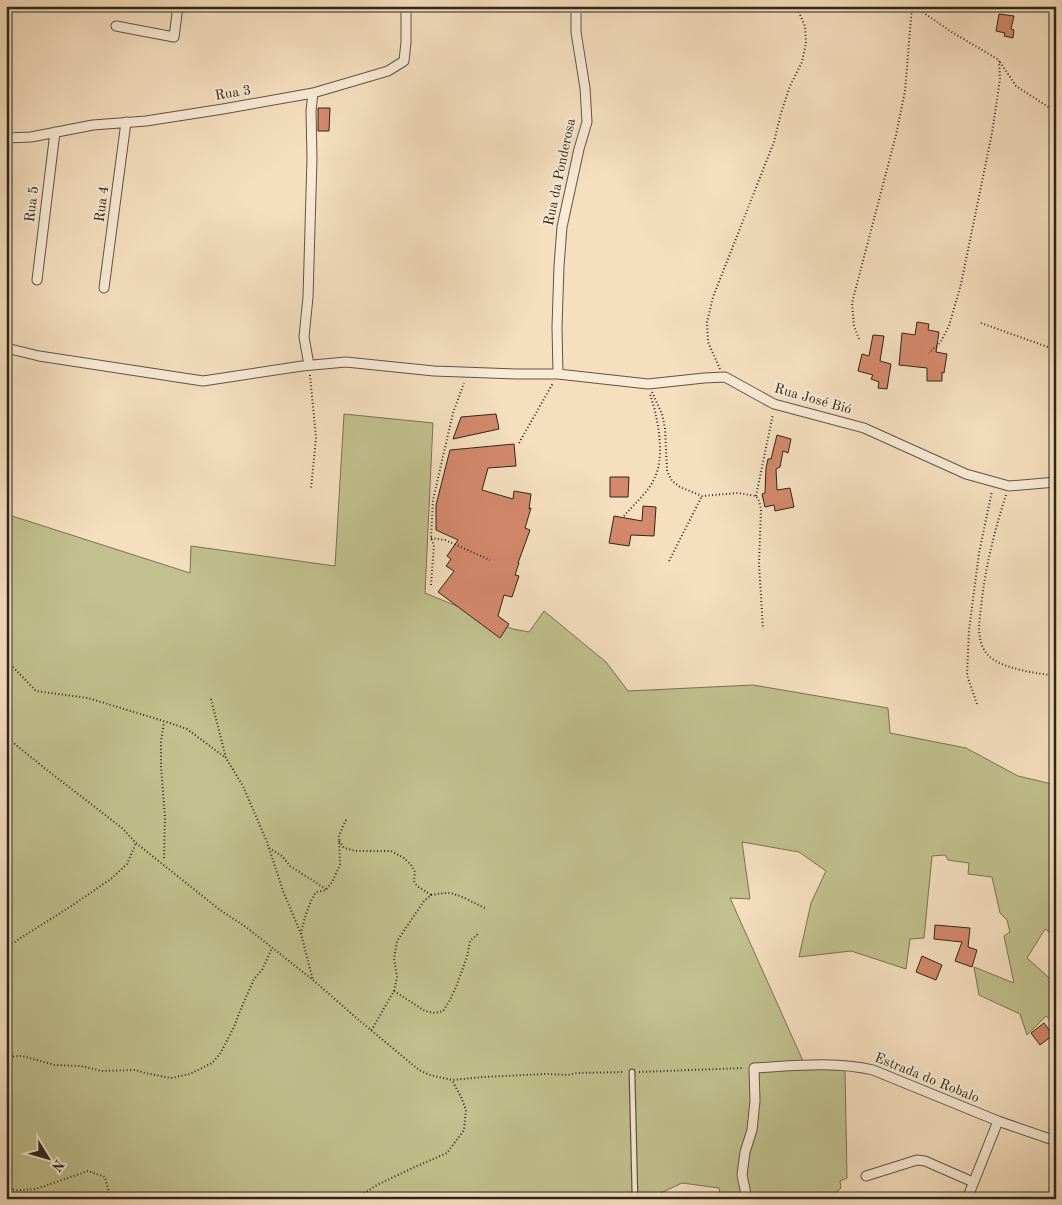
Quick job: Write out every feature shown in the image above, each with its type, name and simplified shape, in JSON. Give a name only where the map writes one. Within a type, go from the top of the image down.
[{"type":"street","points":[[116,26],[174,37],[178,6]]},
{"type":"street","name":"Rua 3","points":[[6,138],[31,137],[93,125],[146,121],[223,109],[313,93],[388,71],[404,61],[406,6]]},
{"type":"street","name":"Rua da Ponderosa","points":[[558,374],[557,326],[562,227],[579,149],[587,122],[576,32],[576,6]]},
{"type":"street","points":[[309,365],[304,337],[308,298],[312,159],[311,111],[313,93]]},
{"type":"street","name":"Rua 4","points":[[104,288],[126,122]]},
{"type":"street","name":"Rua 5","points":[[37,280],[55,132]]},
{"type":"street","points":[[6,348],[39,356],[204,381],[309,365],[346,362],[434,371],[558,374],[648,384],[725,377]]},
{"type":"street","name":"Rua José Bió","points":[[725,377],[774,404],[864,428],[966,474],[1009,486],[1056,482]]},
{"type":"street","name":"Estrada do Robalo","points":[[754,1068],[859,1066],[998,1121],[1056,1141]]},
{"type":"street","points":[[747,1199],[742,1175],[745,1152],[752,1130],[755,1101],[754,1068]]},
{"type":"street","points":[[966,1199],[998,1121]]},
{"type":"street","points":[[866,1176],[917,1160],[925,1161],[973,1182]]},
{"type":"lane","points":[[632,1072],[635,1199]]},
{"type":"path","points":[[725,377],[708,342],[707,322],[714,297],[774,142],[780,113],[790,86],[802,62],[806,43],[805,26],[796,6]]},
{"type":"path","points":[[859,339],[854,326],[852,303],[906,91],[913,6],[999,60],[1016,86],[1056,112]]},
{"type":"path","points":[[929,353],[940,343],[949,326],[961,284],[992,133],[1000,79],[999,60]]},
{"type":"path","points":[[981,324],[1056,350]]},
{"type":"path","points":[[309,365],[316,438],[311,488]]},
{"type":"path","points":[[431,585],[434,545],[430,538],[433,500],[453,413],[468,372]]},
{"type":"path","points":[[520,443],[558,374]]},
{"type":"path","points":[[648,384],[662,414],[665,428],[667,470],[672,481],[680,487],[702,496],[738,493],[756,496]]},
{"type":"path","points":[[624,516],[649,487],[659,467],[660,447],[656,416],[648,384]]},
{"type":"path","points":[[763,629],[760,564],[761,510],[756,496],[774,404]]},
{"type":"path","points":[[977,704],[967,675],[968,630],[979,553],[994,482]]},
{"type":"path","points":[[1009,486],[999,516],[984,583],[980,638],[986,653],[995,661],[1037,673],[1056,676]]},
{"type":"path","points":[[669,561],[702,496]]},
{"type":"path","points":[[430,538],[445,540],[490,560]]},
{"type":"path","points":[[6,659],[36,690],[88,698],[187,729],[226,758]]},
{"type":"path","points":[[6,664],[11,665]]},
{"type":"path","points":[[211,699],[226,758],[242,786],[269,848],[288,904],[301,934],[313,980]]},
{"type":"path","points":[[164,722],[160,766],[165,816],[164,858]]},
{"type":"path","points":[[6,737],[122,828],[136,843],[220,910],[246,927],[313,980],[419,1070],[430,1075],[452,1080],[546,1074],[568,1075],[577,1073],[754,1068]]},
{"type":"path","points":[[301,934],[311,900],[316,892],[326,890],[340,865],[339,836],[348,818]]},
{"type":"path","points":[[339,841],[344,848],[356,851],[391,851],[404,858],[415,872],[414,881],[417,886],[431,895]]},
{"type":"path","points":[[6,948],[112,878],[127,864],[136,843]]},
{"type":"path","points":[[269,848],[282,856],[290,866],[326,890]]},
{"type":"path","points":[[371,1031],[394,991],[396,978],[394,959],[397,941],[424,901],[431,895],[457,894],[485,908]]},
{"type":"path","points":[[394,991],[425,1011],[435,1013],[443,1011],[456,987],[467,958],[470,941],[479,933]]},
{"type":"path","points":[[6,1057],[22,1056],[55,1065],[80,1066],[102,1071],[136,1070],[171,1078],[190,1074],[212,1063],[220,1054],[234,1027],[254,979],[262,970],[272,948]]},
{"type":"path","points":[[356,1199],[378,1185],[447,1153],[464,1130],[466,1110],[452,1080]]},
{"type":"path","points":[[6,1189],[36,1189],[88,1170],[105,1177],[109,1192],[102,1199]]},
{"type":"shaded area","points":[[344,414],[433,423],[425,593],[513,629],[529,632],[544,611],[606,662],[628,691],[753,685],[888,708],[890,733],[966,748],[1018,776],[1056,785],[1056,937],[1045,929],[1027,958],[1056,984],[1056,1027],[1046,1016],[1027,1035],[1020,1014],[979,995],[974,967],[1014,983],[1004,936],[1010,932],[1007,920],[1000,913],[992,877],[968,874],[969,863],[948,860],[945,855],[932,856],[924,938],[910,939],[906,969],[851,951],[799,957],[811,903],[826,871],[799,852],[742,842],[750,899],[730,898],[803,1061],[845,1069],[847,1178],[840,1181],[841,1188],[829,1199],[721,1199],[719,1188],[682,1183],[648,1199],[6,1199],[6,514],[190,573],[191,546],[335,566]]},
{"type":"building","points":[[999,14],[1014,16],[1011,29],[1014,30],[1013,38],[1004,36],[1005,33],[996,31]]},
{"type":"building","points":[[318,108],[330,108],[329,131],[318,131]]},
{"type":"building","points":[[917,322],[929,324],[928,330],[939,332],[936,352],[947,354],[944,373],[942,372],[942,381],[927,381],[927,368],[899,365],[902,333],[915,335]]},
{"type":"building","points":[[873,335],[884,336],[880,361],[891,364],[887,389],[878,388],[879,382],[871,379],[873,375],[858,371],[862,354],[869,356]]},
{"type":"building","points":[[496,414],[499,429],[453,439],[461,417]]},
{"type":"building","points":[[777,435],[791,439],[788,453],[783,451],[780,467],[776,469],[777,490],[790,488],[794,507],[775,511],[774,505],[765,507],[762,494],[765,493],[768,459],[771,459]]},
{"type":"building","points":[[514,444],[516,466],[488,468],[482,490],[513,499],[514,491],[531,494],[529,509],[531,508],[525,528],[530,530],[518,563],[515,575],[519,576],[512,597],[504,595],[498,616],[509,624],[500,638],[438,592],[454,571],[446,566],[451,559],[447,556],[458,540],[436,530],[436,505],[450,450]]},
{"type":"building","points":[[610,477],[629,477],[628,497],[610,497]]},
{"type":"building","points":[[643,506],[656,507],[654,536],[631,535],[629,546],[609,543],[614,516],[642,521]]},
{"type":"building","points":[[935,925],[970,928],[968,947],[977,950],[972,967],[955,961],[962,942],[934,939]]},
{"type":"building","points":[[922,956],[942,965],[936,980],[916,972]]},
{"type":"building","points":[[1044,1023],[1053,1035],[1040,1045],[1031,1033]]}]
